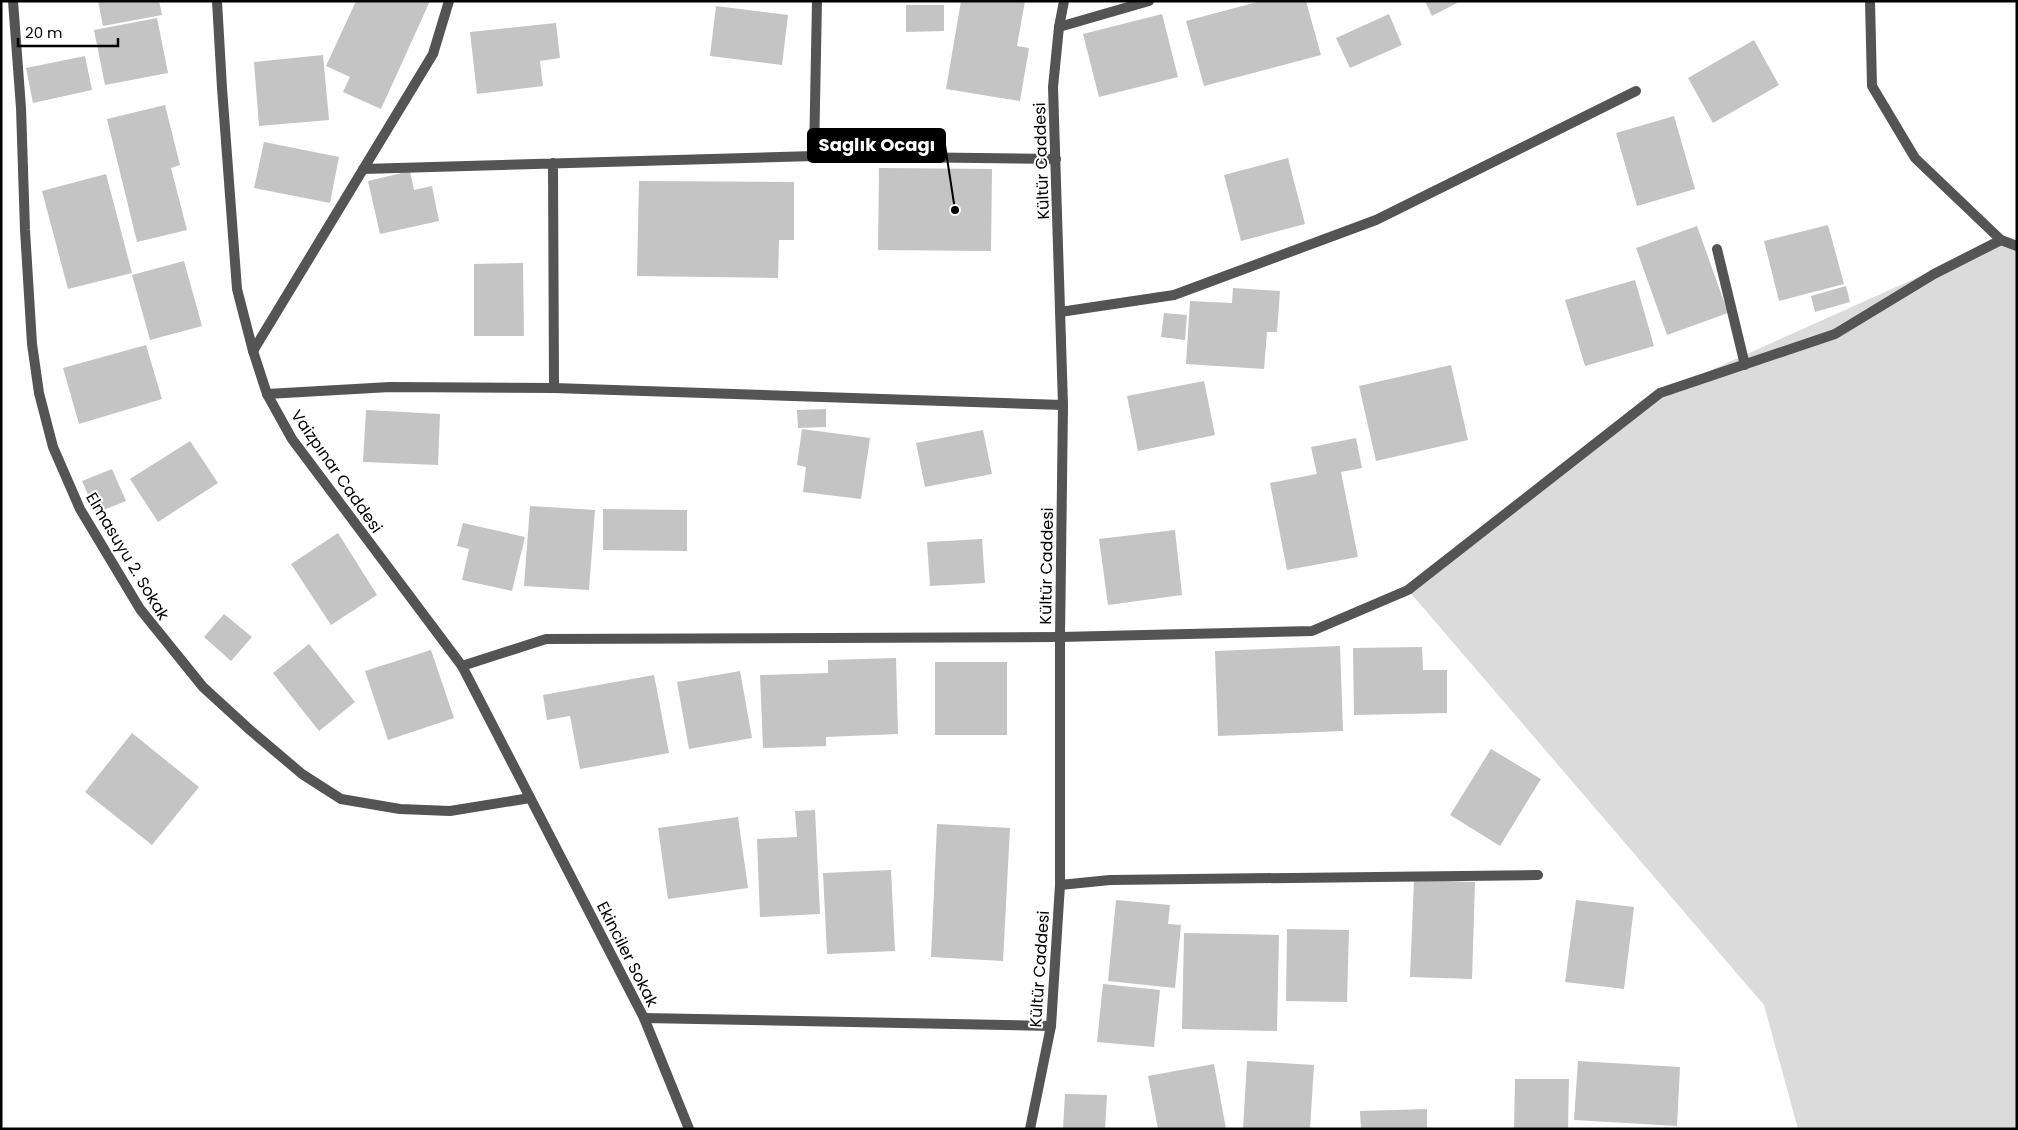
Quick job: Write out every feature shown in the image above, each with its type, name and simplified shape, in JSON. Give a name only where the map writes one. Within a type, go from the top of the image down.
[{"type":"street","name":"Elmasuyu 2. Sokak","points":[[12,1],[21,108],[32,344],[39,394],[53,447],[80,509],[140,609],[204,687],[302,774],[341,799],[400,809],[450,811],[530,798]]},
{"type":"street","name":"Vaizpınar Caddesi","points":[[218,1],[223,108],[237,290],[253,351],[267,394],[292,439],[462,666],[530,798]]},
{"type":"street","points":[[253,351],[433,54],[449,1]]},
{"type":"street","points":[[814,156],[817,1]]},
{"type":"street","name":"Kültür Caddesi","points":[[1030,1129],[1051,1026],[1060,885],[1060,637],[1063,405],[1053,87],[1059,27],[1064,1]]},
{"type":"street","points":[[1059,27],[1149,1]]},
{"type":"street","points":[[1870,1],[1872,86],[1914,158],[2001,240],[2017,246]]},
{"type":"street","points":[[1060,312],[1174,295],[1376,220],[1636,91]]},
{"type":"street","points":[[363,169],[814,156],[1056,159]]},
{"type":"street","points":[[553,163],[554,388]]},
{"type":"street","points":[[462,666],[546,639],[1060,637],[1312,631],[1408,590],[1660,393],[1835,334],[1934,274],[2001,240]]},
{"type":"street","points":[[1717,249],[1745,364]]},
{"type":"street","points":[[267,394],[390,387],[554,388],[1063,405]]},
{"type":"street","name":"Ekinciler Sokak","points":[[530,798],[644,1018],[689,1129]]},
{"type":"street","points":[[1060,885],[1110,880],[1538,875]]},
{"type":"street","points":[[644,1018],[1051,1026]]},
{"type":"shaded area","points":[[2001,240],[2017,249],[2017,1129],[1798,1129],[1764,1005],[1408,590],[1660,393]]},
{"type":"building","points":[[98,1],[159,1],[162,15],[103,26]]},
{"type":"building","points":[[356,1],[430,1],[381,109],[343,92],[350,77],[326,66]]},
{"type":"building","points":[[961,1],[1025,1],[1017,46],[1029,48],[1020,101],[946,89]]},
{"type":"building","points":[[1261,1],[1306,1],[1321,55],[1204,86],[1186,21]]},
{"type":"building","points":[[1425,1],[1461,1],[1432,16]]},
{"type":"building","points":[[906,5],[944,5],[944,31],[906,32]]},
{"type":"building","points":[[716,6],[788,15],[782,65],[710,56]]},
{"type":"building","points":[[1162,14],[1178,77],[1099,97],[1083,34]]},
{"type":"building","points":[[1389,14],[1402,45],[1350,68],[1336,38]]},
{"type":"building","points":[[157,18],[168,73],[105,85],[94,30]]},
{"type":"building","points":[[556,23],[560,58],[540,61],[543,86],[477,94],[470,32]]},
{"type":"building","points":[[1754,40],[1779,85],[1713,123],[1688,78]]},
{"type":"building","points":[[323,55],[329,120],[259,126],[254,62]]},
{"type":"building","points":[[85,56],[92,90],[33,103],[26,68]]},
{"type":"building","points":[[165,105],[180,165],[171,168],[187,230],[137,242],[107,119]]},
{"type":"building","points":[[1674,116],[1695,189],[1637,206],[1616,133]]},
{"type":"building","points":[[264,142],[339,157],[330,203],[254,188]]},
{"type":"building","points":[[1288,158],[1305,224],[1241,241],[1224,175]]},
{"type":"building","points":[[879,168],[992,169],[991,251],[878,250]]},
{"type":"building","points":[[410,171],[414,190],[432,186],[439,221],[380,234],[368,181]]},
{"type":"building","points":[[106,174],[132,273],[68,289],[42,191]]},
{"type":"building","points":[[639,181],[794,182],[794,240],[779,240],[778,278],[637,276]]},
{"type":"building","points":[[1828,225],[1844,284],[1779,301],[1764,241]]},
{"type":"building","points":[[1697,226],[1728,313],[1667,335],[1636,248]]},
{"type":"building","points":[[184,261],[202,326],[150,340],[132,275]]},
{"type":"building","points":[[523,263],[524,336],[474,336],[474,264]]},
{"type":"building","points":[[1635,280],[1654,346],[1585,366],[1565,300]]},
{"type":"building","points":[[1846,286],[1850,302],[1815,312],[1811,296]]},
{"type":"building","points":[[1233,288],[1280,291],[1277,332],[1267,332],[1264,369],[1186,364],[1190,301],[1232,303]]},
{"type":"building","points":[[1164,313],[1187,315],[1185,340],[1161,337]]},
{"type":"building","points":[[146,345],[162,399],[79,424],[63,368]]},
{"type":"building","points":[[1451,365],[1468,440],[1376,461],[1359,386]]},
{"type":"building","points":[[1204,381],[1215,435],[1138,451],[1127,396]]},
{"type":"building","points":[[826,409],[826,427],[798,428],[797,410]]},
{"type":"building","points":[[366,410],[440,414],[438,465],[363,462]]},
{"type":"building","points":[[802,429],[870,438],[861,499],[803,492],[806,467],[797,465]]},
{"type":"building","points":[[983,430],[992,474],[925,487],[916,443]]},
{"type":"building","points":[[1356,438],[1362,468],[1341,472],[1358,557],[1287,570],[1270,483],[1317,474],[1311,447]]},
{"type":"building","points":[[190,441],[218,483],[158,522],[130,479]]},
{"type":"building","points":[[112,469],[126,501],[96,513],[82,481]]},
{"type":"building","points":[[530,506],[595,510],[589,590],[524,586]]},
{"type":"building","points":[[603,509],[687,510],[687,551],[603,550]]},
{"type":"building","points":[[463,523],[525,537],[512,591],[462,580],[469,549],[457,546]]},
{"type":"building","points":[[1175,530],[1182,595],[1108,605],[1099,539]]},
{"type":"building","points":[[338,533],[377,595],[331,625],[291,564]]},
{"type":"building","points":[[982,539],[985,583],[930,586],[927,542]]},
{"type":"building","points":[[224,614],[252,637],[231,661],[204,637]]},
{"type":"building","points":[[309,644],[355,702],[319,731],[273,673]]},
{"type":"building","points":[[1340,646],[1343,731],[1218,736],[1215,651]]},
{"type":"building","points":[[1422,647],[1423,670],[1447,670],[1447,713],[1354,715],[1353,648]]},
{"type":"building","points":[[431,650],[454,718],[388,740],[365,671]]},
{"type":"building","points":[[896,658],[898,734],[826,737],[826,746],[763,748],[760,675],[828,673],[828,660]]},
{"type":"building","points":[[935,662],[1007,662],[1007,735],[935,735]]},
{"type":"building","points":[[740,671],[752,738],[689,749],[677,682]]},
{"type":"building","points":[[654,675],[669,753],[580,769],[570,716],[547,720],[543,695]]},
{"type":"building","points":[[132,733],[199,787],[152,845],[85,792]]},
{"type":"building","points":[[1491,749],[1541,779],[1500,846],[1450,815]]},
{"type":"building","points":[[815,810],[820,914],[760,917],[757,839],[797,837],[795,811]]},
{"type":"building","points":[[738,817],[748,888],[668,899],[658,828]]},
{"type":"building","points":[[937,824],[1010,828],[1003,961],[931,957]]},
{"type":"building","points":[[891,870],[895,951],[827,954],[823,873]]},
{"type":"building","points":[[1414,880],[1475,882],[1472,979],[1410,977]]},
{"type":"building","points":[[1116,900],[1170,905],[1168,924],[1181,925],[1175,988],[1108,981]]},
{"type":"building","points":[[1576,900],[1634,907],[1624,989],[1565,982]]},
{"type":"building","points":[[1287,929],[1349,930],[1347,1002],[1286,1001]]},
{"type":"building","points":[[1184,933],[1279,935],[1277,1031],[1182,1029]]},
{"type":"building","points":[[1103,984],[1160,990],[1154,1047],[1097,1042]]},
{"type":"building","points":[[1247,1061],[1314,1065],[1310,1129],[1243,1129]]},
{"type":"building","points":[[1578,1061],[1680,1067],[1677,1126],[1574,1120]]},
{"type":"building","points":[[1214,1064],[1226,1129],[1158,1129],[1148,1076]]},
{"type":"building","points":[[1515,1079],[1569,1079],[1568,1129],[1514,1129]]},
{"type":"building","points":[[1065,1094],[1107,1095],[1105,1129],[1063,1129]]},
{"type":"building","points":[[1427,1109],[1427,1129],[1361,1129],[1360,1111]]},
{"type":"place","name":"Saglık Ocagı","points":[[955,210]]}]
